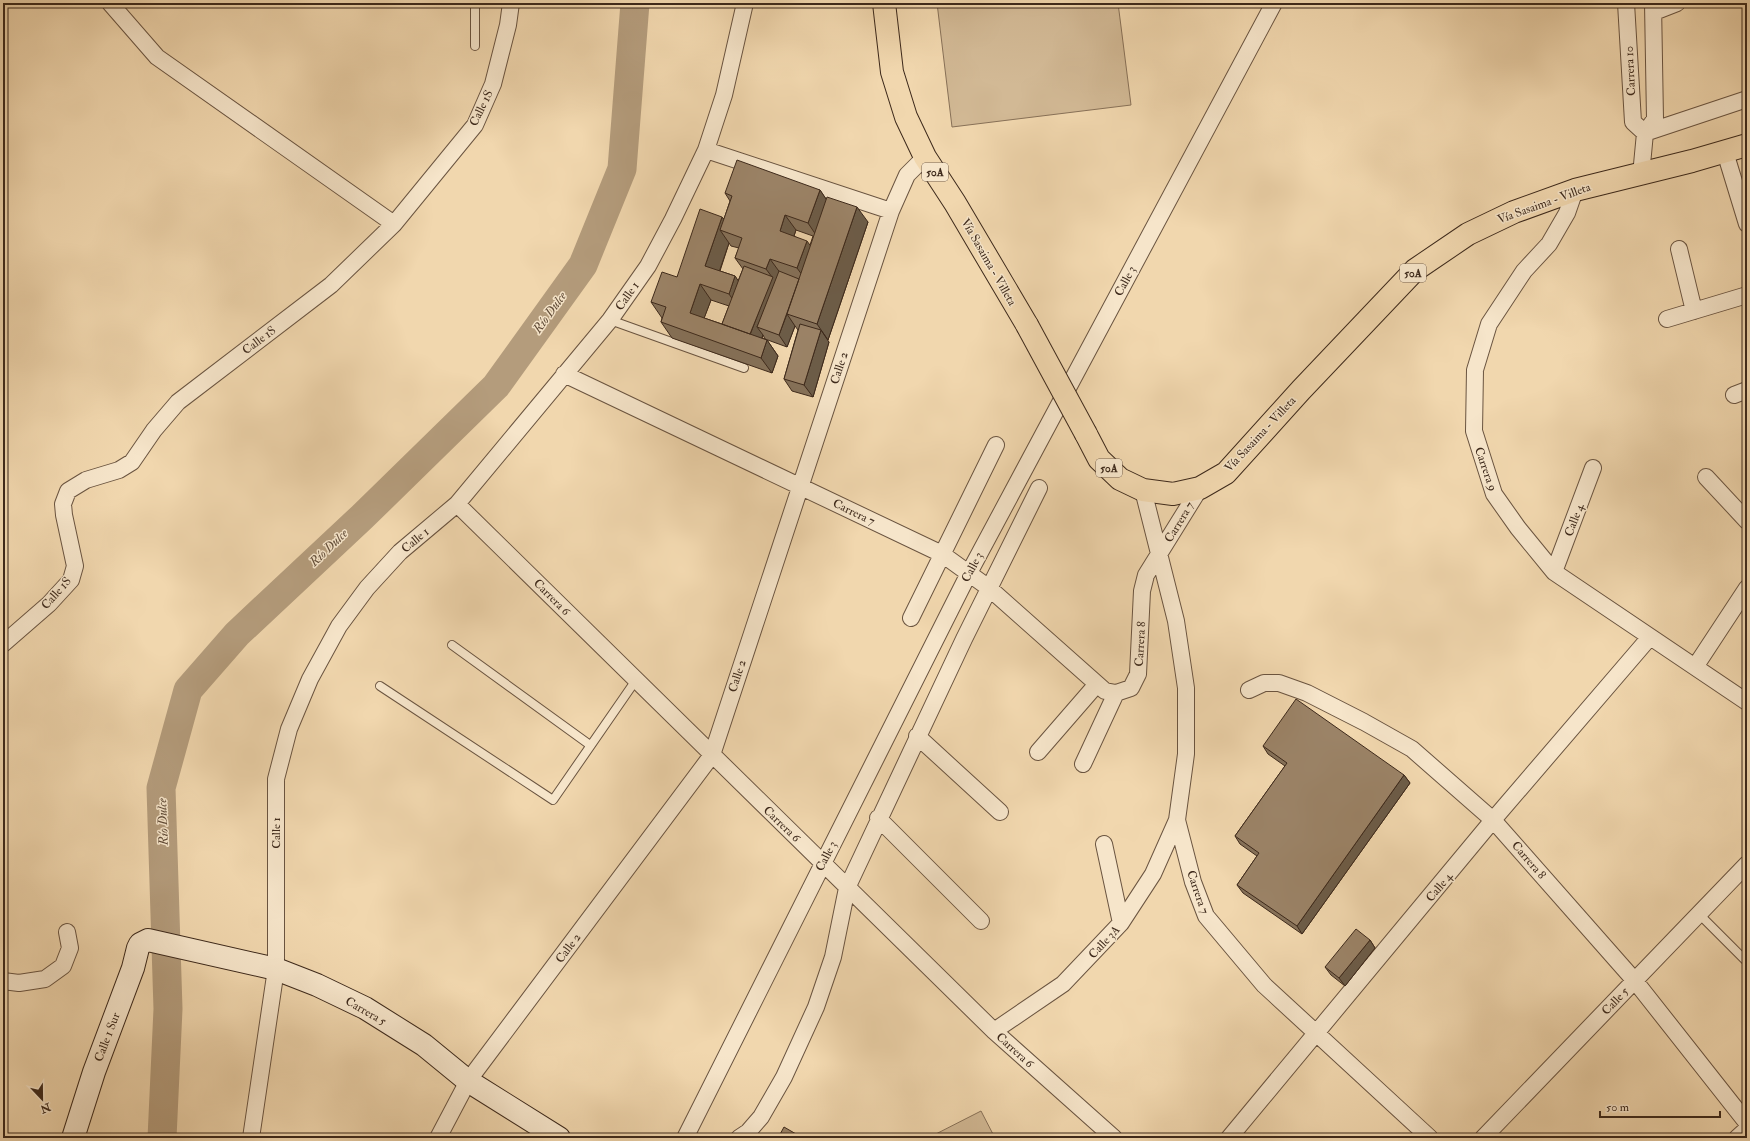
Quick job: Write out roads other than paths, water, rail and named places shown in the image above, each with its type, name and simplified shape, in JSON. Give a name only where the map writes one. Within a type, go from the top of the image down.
[{"type":"main road","name":"Vía Sasaima - Villeta","points":[[884,3],[892,72],[906,117],[925,157],[955,204],[1027,325],[1099,459],[1120,479],[1143,490],[1173,494],[1200,488],[1226,473],[1301,390],[1415,270],[1468,234],[1514,212],[1575,190],[1641,175],[1747,145]]},
{"type":"street","points":[[110,3],[157,57],[394,224]]},
{"type":"street","name":"Calle 1S","points":[[3,644],[49,604],[71,580],[75,566],[63,504],[68,491],[86,480],[119,470],[132,462],[154,430],[178,402],[331,285],[394,224],[475,124],[493,84],[508,25],[511,3]]},
{"type":"street","name":"Calle 1","points":[[251,1138],[276,969],[276,778],[289,729],[310,679],[339,626],[367,588],[400,552],[457,504],[610,320],[648,266],[673,219],[706,150],[724,95],[745,3]]},
{"type":"street","name":"Calle 3","points":[[685,1138],[969,573],[1274,3]]},
{"type":"street","name":"Carrera 10","points":[[1626,3],[1633,122],[1645,133]]},
{"type":"street","points":[[1653,7],[1677,3]]},
{"type":"street","name":"Carrera 10","points":[[1641,175],[1645,133],[1655,119],[1653,7]]},
{"type":"street","points":[[1645,133],[1747,99]]},
{"type":"street","points":[[706,150],[891,211]]},
{"type":"street","points":[[1725,152],[1747,224]]},
{"type":"street","name":"Calle 2","points":[[438,1138],[468,1081],[712,755],[891,211],[907,175],[925,157]]},
{"type":"street","name":"Carrera 9","points":[[1575,190],[1567,213],[1549,244],[1524,271],[1489,324],[1475,370],[1474,431],[1494,494],[1518,528],[1554,572],[1747,702]]},
{"type":"street","points":[[1680,249],[1694,311]]},
{"type":"street","points":[[1667,319],[1747,295]]},
{"type":"street","name":"Carrera 7","points":[[564,374],[942,554],[989,588],[1105,691],[1116,694]]},
{"type":"street","points":[[911,618],[996,445]]},
{"type":"street","name":"Calle 4","points":[[1554,572],[1593,468]]},
{"type":"street","points":[[1706,477],[1747,521]]},
{"type":"street","name":"Calle 3","points":[[739,1138],[748,1132],[761,1117],[784,1077],[816,1007],[833,956],[847,888],[917,736],[1039,488]]},
{"type":"street","name":"Carrera 7","points":[[1159,557],[1200,488]]},
{"type":"street","name":"Carrera 7","points":[[1143,490],[1176,621],[1186,688],[1186,754],[1177,820],[1193,882],[1206,916],[1264,985],[1430,1138]]},
{"type":"street","name":"Carrera 6","points":[[457,504],[994,1031],[1114,1138]]},
{"type":"street","name":"Carrera 8","points":[[1116,694],[1131,688],[1138,674],[1142,591],[1146,575],[1159,557]]},
{"type":"street","points":[[1695,667],[1747,588]]},
{"type":"street","name":"Calle 4","points":[[1229,1138],[1494,820],[1650,637]]},
{"type":"street","name":"Carrera 8","points":[[1249,690],[1264,683],[1279,683],[1306,693],[1364,722],[1412,749],[1494,820],[1635,981],[1747,1122]]},
{"type":"street","points":[[1038,752],[1097,684]]},
{"type":"street","points":[[1083,764],[1116,694]]},
{"type":"street","points":[[917,736],[1000,812]]},
{"type":"street","points":[[878,818],[981,921]]},
{"type":"street","name":"Calle 3A","points":[[994,1031],[1063,984],[1121,924],[1153,874],[1177,820]]},
{"type":"street","points":[[1104,844],[1121,924]]},
{"type":"street","name":"Calle 5","points":[[1483,1138],[1747,864]]},
{"type":"street","points":[[3,981],[19,983],[45,979],[62,966],[70,948],[67,932]]},
{"type":"street","name":"Carrera 5","points":[[148,940],[212,953],[276,969],[317,985],[365,1008],[424,1046],[468,1081],[559,1138]]},
{"type":"street","name":"Calle 1 Sur","points":[[73,1138],[94,1072],[133,968],[138,948],[140,944],[148,940]]},
{"type":"street","points":[[1738,1138],[1747,1129]]},
{"type":"lane","points":[[475,3],[475,46]]},
{"type":"lane","points":[[610,320],[744,368]]},
{"type":"lane","points":[[452,645],[590,745]]},
{"type":"lane","points":[[380,686],[553,800],[636,680]]},
{"type":"lane","points":[[1699,914],[1747,962]]},
{"type":"waterway","name":"Río Dulce","points":[[162,1138],[168,1009],[161,788],[188,690],[237,634],[362,517],[496,386],[583,265],[622,169],[635,3]]}]
